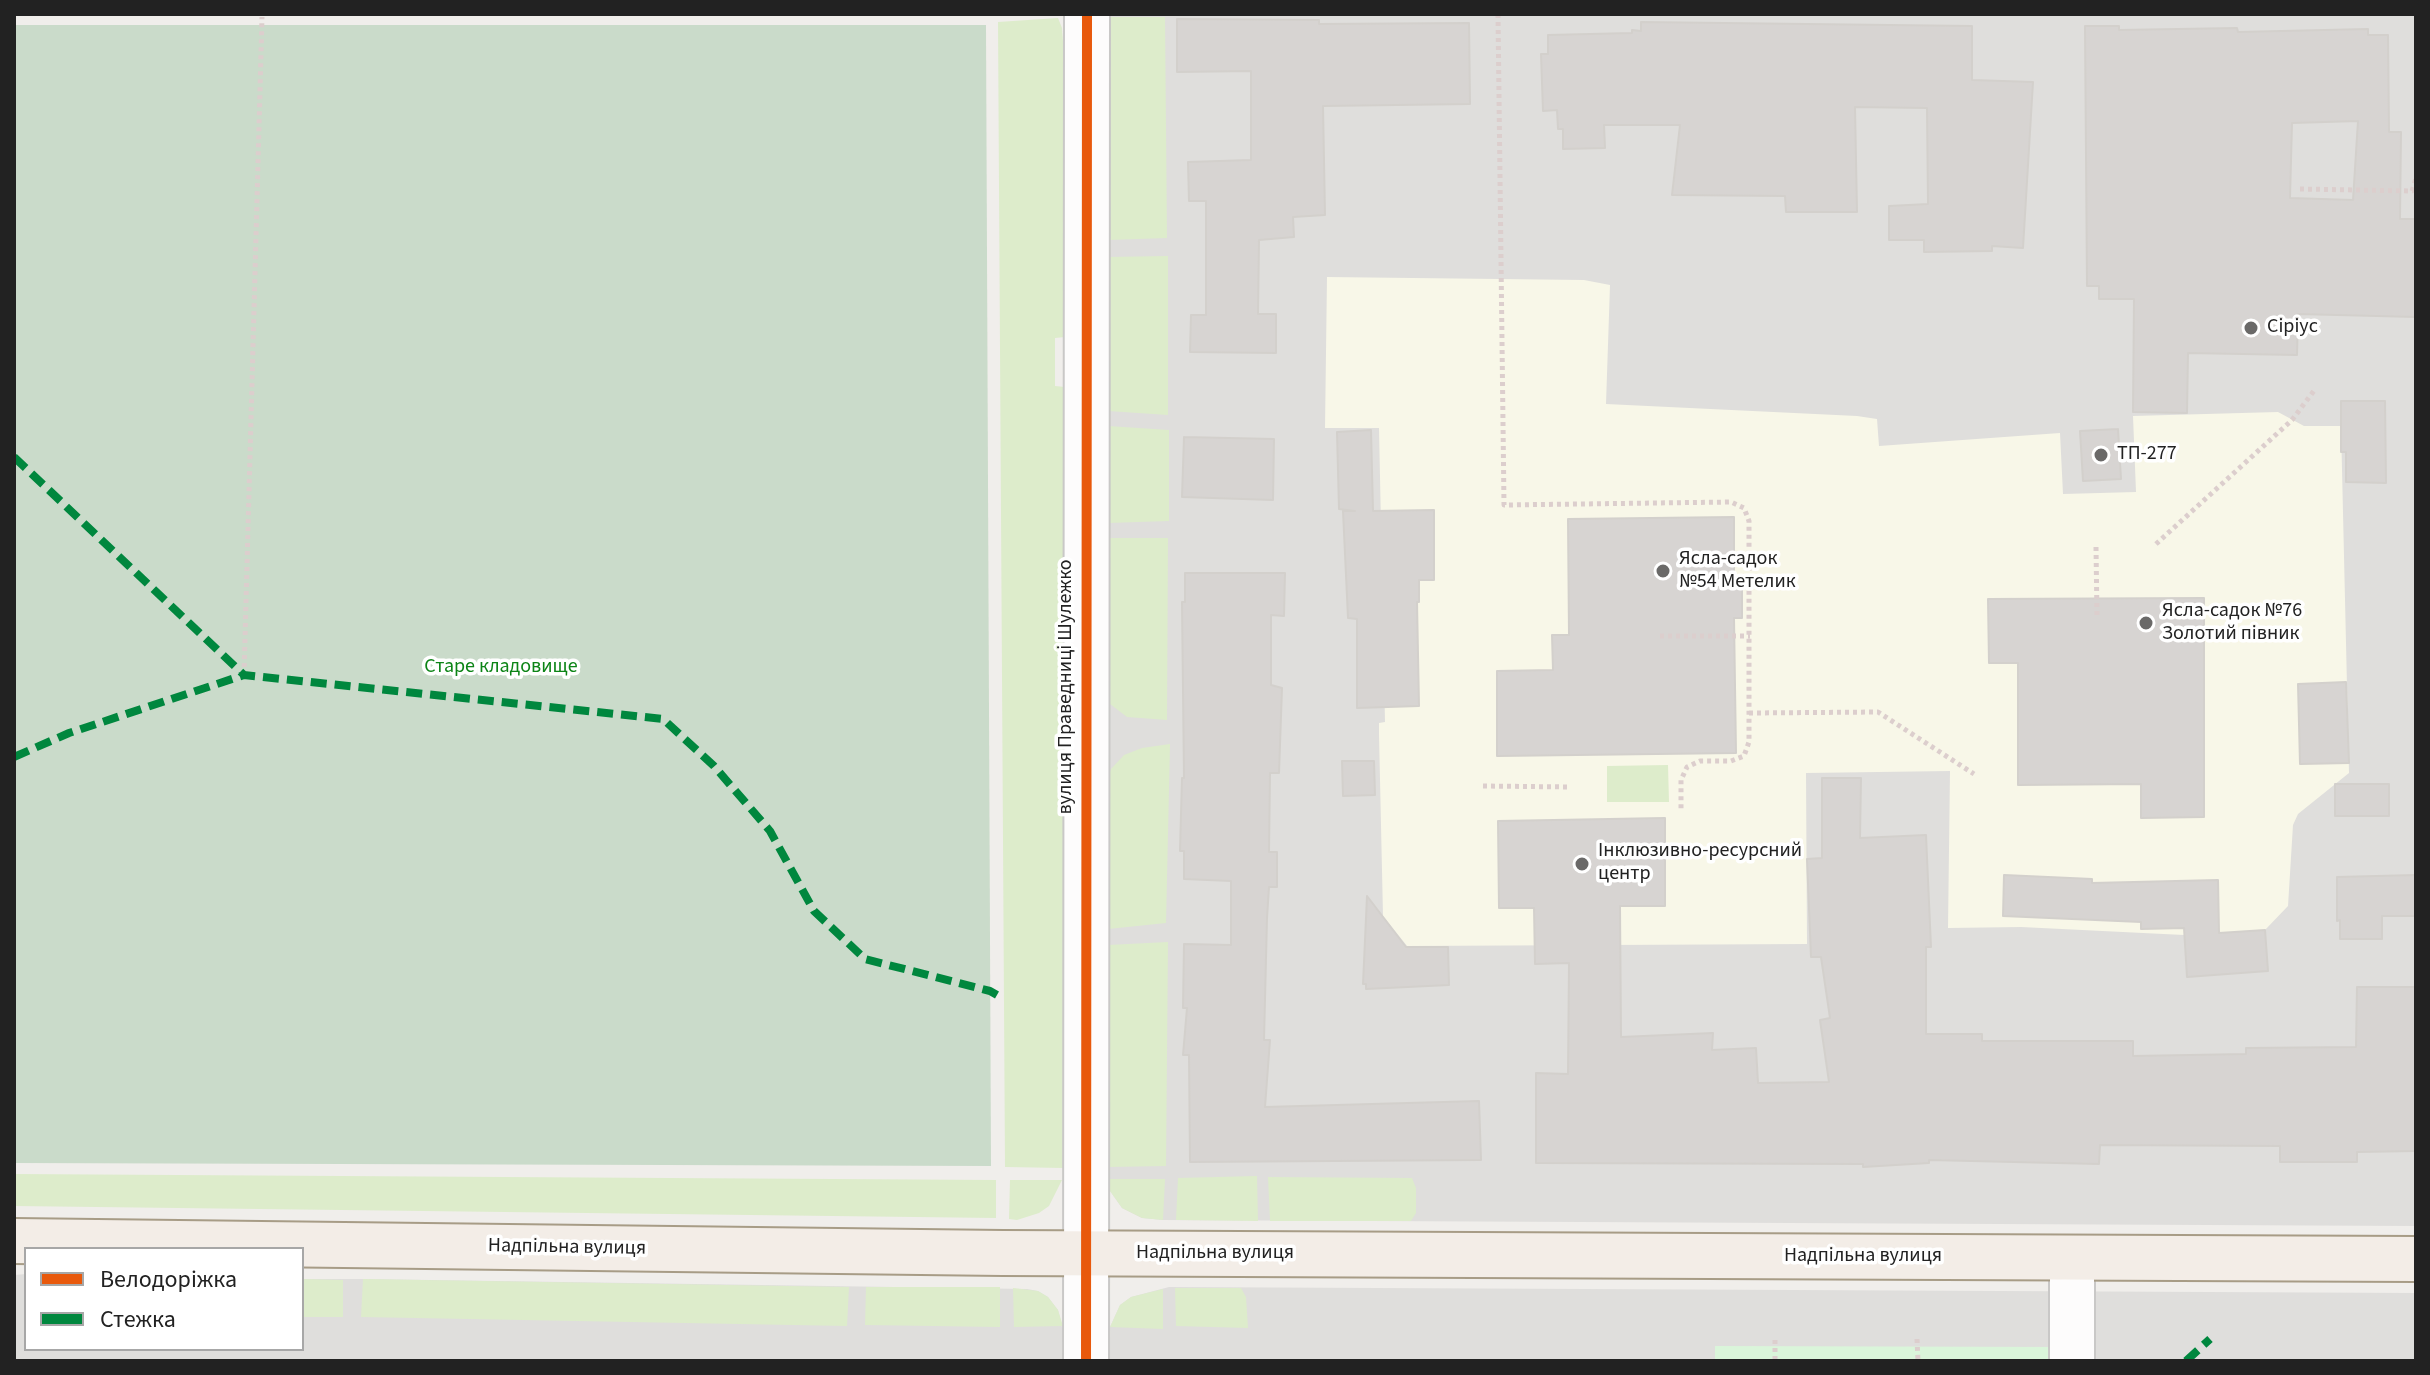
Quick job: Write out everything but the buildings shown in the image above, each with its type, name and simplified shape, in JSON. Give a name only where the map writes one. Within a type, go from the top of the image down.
[{"type":"main road","name":"Надпільна вулиця","points":[[14,1241],[1085,1253],[2416,1259]]},
{"type":"street","name":"вулиця Праведниці Шулежко","points":[[1086,1361],[1087,14]]},
{"type":"street","points":[[2072,1258],[2072,1361]]},
{"type":"path","points":[[1498,14],[1504,505],[1731,502],[1744,508],[1749,521],[1749,742],[1744,756],[1731,761],[1700,761],[1687,767],[1681,780],[1681,810]]},
{"type":"path","points":[[244,675],[262,17]]},
{"type":"path","points":[[2300,189],[2412,191],[2416,178]]},
{"type":"path","points":[[2353,191],[2353,200]]},
{"type":"path","points":[[2156,544],[2299,413],[2316,388]]},
{"type":"path","points":[[2096,547],[2097,617]]},
{"type":"path","points":[[1660,636],[1750,636]]},
{"type":"path","points":[[1749,713],[1878,712],[1974,774]]},
{"type":"path","points":[[1483,786],[1570,787]]},
{"type":"path","points":[[1917,1339],[1918,1361]]},
{"type":"path","points":[[1775,1340],[1775,1361]]},
{"type":"shaded area","points":[[1109,14],[2416,14],[2416,1226],[1163,1220],[1142,1218],[1122,1208],[1110,1191],[1108,1179]]},
{"type":"shaded area","name":"Ясла-садок №54 Метелик","points":[[1327,277],[1584,280],[1610,285],[1606,404],[1877,419],[1879,446],[2060,433],[2063,494],[2136,492],[2133,416],[2278,412],[2304,426],[2341,426],[2349,773],[2298,814],[2293,825],[2288,906],[2265,930],[2184,935],[2021,927],[1948,928],[1950,771],[1806,773],[1807,944],[1407,946],[1383,916],[1379,723],[1385,722],[1379,428],[1325,428]]},
{"type":"shaded area","points":[[24,1274],[24,1351],[304,1351],[304,1279],[363,1279],[1027,1289],[1048,1297],[1058,1310],[1065,1340],[1065,1361],[14,1361],[14,1275]]},
{"type":"shaded area","points":[[1169,1287],[2416,1293],[2416,1361],[1108,1361],[1110,1327],[1120,1305],[1131,1297]]},
{"type":"green space","points":[[1109,17],[1165,17],[1167,238],[1108,240]]},
{"type":"green space","points":[[1058,18],[1062,28],[1065,68],[1065,337],[1055,338],[1055,386],[1065,387],[1064,1168],[1005,1167],[998,22]]},
{"type":"green space","name":"Старе кладовище","points":[[14,25],[986,25],[991,1166],[14,1163]]},
{"type":"green space","points":[[1168,256],[1168,415],[1108,411],[1108,257]]},
{"type":"green space","points":[[1108,426],[1169,430],[1169,521],[1108,523]]},
{"type":"green space","points":[[1108,538],[1168,538],[1167,720],[1127,717],[1110,704]]},
{"type":"green space","points":[[1170,744],[1166,923],[1108,929],[1108,779],[1111,769],[1124,755],[1142,748]]},
{"type":"green space","points":[[1668,765],[1669,802],[1607,802],[1607,766]]},
{"type":"green space","points":[[1168,942],[1166,1166],[1108,1167],[1108,945]]},
{"type":"green space","points":[[14,1174],[996,1180],[996,1218],[14,1206]]},
{"type":"green space","points":[[1257,1176],[1258,1221],[1176,1220],[1178,1178]]},
{"type":"green space","points":[[1268,1177],[1412,1178],[1416,1188],[1416,1213],[1411,1221],[1270,1221]]},
{"type":"green space","points":[[1108,1179],[1165,1179],[1163,1220],[1142,1218],[1122,1208],[1110,1191]]},
{"type":"green space","points":[[1010,1180],[1062,1180],[1049,1206],[1039,1213],[1017,1220],[1009,1219]]},
{"type":"green space","points":[[304,1279],[343,1280],[343,1317],[304,1317]]},
{"type":"green space","points":[[363,1279],[849,1287],[847,1326],[361,1317]]},
{"type":"green space","points":[[866,1287],[1000,1287],[1000,1327],[865,1325]]},
{"type":"green space","points":[[1013,1288],[1038,1291],[1048,1297],[1058,1310],[1063,1326],[1014,1327]]},
{"type":"green space","points":[[1175,1288],[1241,1288],[1246,1297],[1248,1328],[1176,1326]]},
{"type":"green space","points":[[1163,1289],[1163,1329],[1110,1327],[1120,1305],[1131,1297]]},
{"type":"green space","points":[[1715,1346],[2061,1347],[2061,1361],[1715,1361]]},
{"type":"marked path","points":[[14,457],[244,675],[663,719],[714,766],[770,831],[814,911],[865,959],[997,995]]},
{"type":"marked path","points":[[14,757],[69,733],[244,675]]},
{"type":"marked path","points":[[2186,1361],[2210,1339]]},
{"type":"cycle path","points":[[1086,1361],[1087,14]]},
{"type":"place","name":"Сіріус","points":[[2251,328]]},
{"type":"place","name":"ТП-277","points":[[2101,455]]},
{"type":"place","name":"Ясла-садок №54 Метелик","points":[[1663,571]]},
{"type":"place","name":"Ясла-садок №76 Золотий півник","points":[[2146,623]]},
{"type":"place","name":"Інклюзивно-ресурсний центр","points":[[1582,864]]}]
